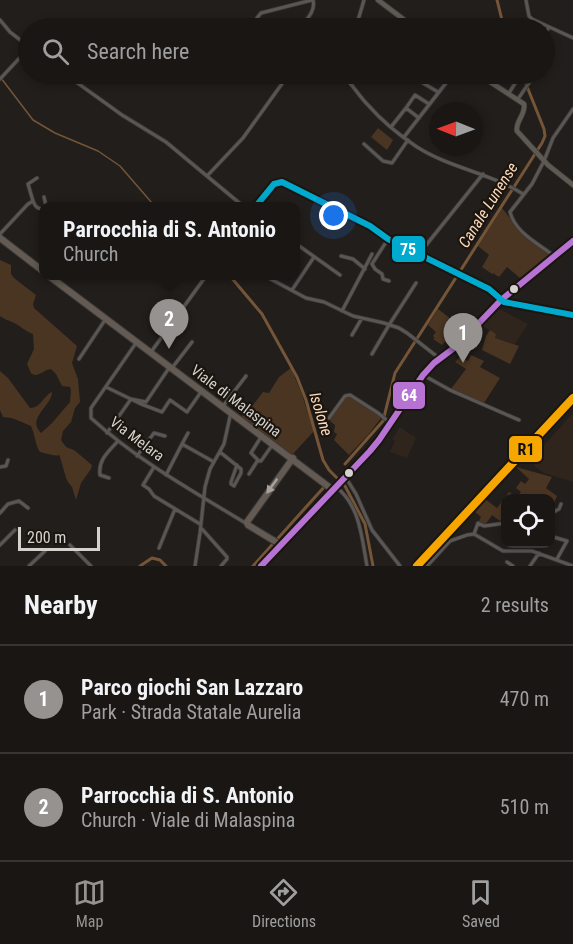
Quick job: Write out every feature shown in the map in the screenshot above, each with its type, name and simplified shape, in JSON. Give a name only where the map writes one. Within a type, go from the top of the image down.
[{"type":"main road","points":[[0,236],[39,268]]},
{"type":"main road","points":[[261,566],[277,542],[332,486],[345,478],[379,440],[386,420],[411,394],[423,375],[439,358],[458,345],[501,300],[573,241]]},
{"type":"main road","name":"Viale di Malaspina","points":[[54,280],[332,486]]},
{"type":"main road","points":[[248,522],[293,458]]},
{"type":"main road","name":"Via Melara","points":[[248,522],[277,542]]},
{"type":"street","points":[[257,18],[261,13],[313,0],[313,9],[307,18]]},
{"type":"street","points":[[358,18],[364,0]]},
{"type":"street","points":[[378,0],[402,18]]},
{"type":"street","points":[[526,0],[530,18]]},
{"type":"street","points":[[0,20],[18,40]]},
{"type":"street","points":[[555,30],[573,38]]},
{"type":"street","points":[[0,79],[18,59]]},
{"type":"street","points":[[79,84],[122,116],[166,142],[237,202]]},
{"type":"street","points":[[207,176],[243,138],[282,84]]},
{"type":"street","points":[[352,84],[377,115],[424,151],[483,174],[523,194]]},
{"type":"street","points":[[425,84],[438,92]]},
{"type":"street","points":[[430,102],[444,84]]},
{"type":"street","points":[[494,84],[524,104],[524,113],[516,130],[544,161],[573,185]]},
{"type":"street","points":[[509,93],[515,84]]},
{"type":"street","points":[[518,99],[528,84]]},
{"type":"street","points":[[364,144],[383,161],[392,163],[429,104],[415,95],[391,127]]},
{"type":"street","points":[[405,108],[419,118]]},
{"type":"street","points":[[555,256],[522,232],[510,215],[511,210],[532,184],[553,138],[573,109]]},
{"type":"street","points":[[419,254],[483,174]]},
{"type":"street","points":[[37,178],[28,184],[33,201],[39,209]]},
{"type":"street","points":[[260,202],[272,185],[280,182],[370,226],[388,239],[489,289],[501,300],[573,315]]},
{"type":"street","points":[[44,196],[44,202]]},
{"type":"street","points":[[0,236],[33,201]]},
{"type":"street","points":[[342,310],[365,269],[388,239]]},
{"type":"street","points":[[300,247],[339,275]]},
{"type":"street","points":[[370,264],[372,254]]},
{"type":"street","points":[[341,256],[353,259],[365,269]]},
{"type":"street","points":[[300,278],[314,257]]},
{"type":"street","points":[[370,264],[382,274],[383,279],[389,281]]},
{"type":"street","points":[[151,352],[203,280]]},
{"type":"street","points":[[273,280],[306,298],[324,302],[407,333],[439,358]]},
{"type":"street","points":[[292,290],[299,280]]},
{"type":"street","points":[[372,354],[416,284]]},
{"type":"street","points":[[79,359],[106,318]]},
{"type":"street","points":[[352,335],[362,318]]},
{"type":"street","name":"Via Melara","points":[[137,341],[91,408],[91,418],[137,456],[240,520],[248,522]]},
{"type":"street","points":[[131,399],[146,402],[192,342]]},
{"type":"street","points":[[423,375],[450,390],[519,420]]},
{"type":"street","points":[[223,406],[246,376]]},
{"type":"street","points":[[106,387],[162,412],[171,400],[187,412],[202,390]]},
{"type":"street","points":[[401,388],[411,394]]},
{"type":"street","points":[[328,418],[345,396],[350,395],[386,420]]},
{"type":"street","points":[[107,433],[131,399]]},
{"type":"street","points":[[195,566],[208,477],[226,439],[231,412]]},
{"type":"street","points":[[166,475],[188,433]]},
{"type":"street","points":[[137,456],[154,434],[165,436]]},
{"type":"street","points":[[257,461],[258,459],[251,453],[262,435]]},
{"type":"street","points":[[109,478],[100,475],[99,468],[101,461],[118,441]]},
{"type":"street","points":[[182,444],[214,462]]},
{"type":"street","points":[[249,474],[257,461],[261,461],[273,444]]},
{"type":"street","points":[[220,452],[237,465],[241,470],[234,486],[231,482],[237,465]]},
{"type":"street","points":[[0,467],[6,466],[8,460]]},
{"type":"street","points":[[154,467],[143,485],[154,496],[201,526],[227,557],[221,566]]},
{"type":"street","points":[[345,478],[356,494],[372,530],[400,566]]},
{"type":"street","points":[[332,486],[342,492],[358,519],[367,566]]},
{"type":"street","points":[[0,513],[8,504],[19,501],[28,507]]},
{"type":"street","points":[[555,512],[560,509],[561,504]]},
{"type":"street","points":[[159,548],[175,509]]},
{"type":"street","points":[[474,534],[478,524],[484,526],[501,524]]},
{"type":"street","points":[[0,545],[15,530]]},
{"type":"street","points":[[427,566],[450,542],[474,534],[503,551],[532,551],[573,566]]},
{"type":"street","points":[[555,538],[567,541],[557,559]]},
{"type":"street","points":[[70,545],[91,566]]},
{"type":"street","points":[[30,566],[45,551]]},
{"type":"street","points":[[530,566],[539,554]]},
{"type":"street","points":[[507,562],[513,566]]},
{"type":"shaded area","points":[[378,128],[393,140],[387,150],[371,137]]},
{"type":"shaded area","points":[[502,208],[524,236],[551,255],[521,279],[507,267],[499,277],[482,267],[489,255],[478,246]]},
{"type":"shaded area","points":[[0,260],[11,265],[11,274],[14,278],[36,295],[34,308],[77,346],[72,363],[78,379],[80,402],[75,408],[71,422],[63,431],[61,440],[66,447],[74,450],[92,465],[81,483],[76,500],[59,455],[40,452],[31,426],[12,418],[3,417],[0,410],[0,371],[8,378],[30,408],[37,406],[52,392],[36,422],[41,433],[70,402],[71,390],[70,387],[62,386],[51,369],[36,375],[31,373],[27,364],[34,349],[33,334],[0,316]]},
{"type":"shaded area","points":[[496,307],[528,324],[515,344],[494,338],[496,334],[479,324]]},
{"type":"shaded area","points":[[438,309],[460,326],[455,335],[459,339],[455,344],[448,339],[442,345],[433,339],[436,332],[428,325]]},
{"type":"shaded area","points":[[490,330],[496,334],[495,338],[519,346],[510,364],[482,350]]},
{"type":"shaded area","points":[[471,355],[484,361],[480,367],[500,378],[484,403],[451,389],[466,369],[455,362],[460,357],[468,361]]},
{"type":"shaded area","points":[[291,368],[314,431],[292,455],[241,417],[263,392],[269,393],[279,377]]},
{"type":"shaded area","points":[[348,396],[374,411],[381,418],[349,455],[334,440],[337,434],[334,432],[335,425],[330,419]]},
{"type":"shaded area","points":[[573,413],[573,482],[544,473],[534,466],[536,454]]},
{"type":"shaded area","points":[[400,427],[416,438],[407,458],[390,452],[395,441],[392,439]]},
{"type":"shaded area","points":[[516,467],[552,477],[546,488],[554,494],[519,494],[521,492],[516,488],[521,481],[525,484],[529,479]]},
{"type":"shaded area","points":[[485,499],[497,508],[501,503],[500,521],[492,515],[485,525],[479,521],[481,517],[474,511]]},
{"type":"waterway","name":"Canale Lunense","points":[[497,0],[502,18]]},
{"type":"waterway","points":[[1,78],[33,120],[55,133],[98,151],[120,166],[151,202]]},
{"type":"waterway","name":"Canale Lunense","points":[[345,464],[383,421],[395,373],[542,143],[545,136],[544,129],[526,84]]},
{"type":"waterway","name":"Isolone","points":[[233,280],[262,314],[297,377],[323,460],[329,470],[345,486],[365,524],[373,566]]},
{"type":"waterway","name":"Canale Lunense","points":[[253,566],[325,486]]},
{"type":"waterway","name":"Canale Lunense","points":[[140,566],[152,558],[160,560],[166,566]]},
{"type":"transit line","name":"75","points":[[259,202],[274,184],[282,182],[370,226],[388,239],[489,289],[504,302],[573,315]]},
{"type":"transit line","name":"64","points":[[261,566],[370,451],[423,375],[434,363],[458,345],[501,300],[573,241]]},
{"type":"transit line","name":"R1","points":[[417,566],[573,398]]},
{"type":"place","name":"Parrocchia di S. Antonio","points":[[169,349]]},
{"type":"place","name":"Parco giochi San Lazzaro","points":[[463,363]]}]
